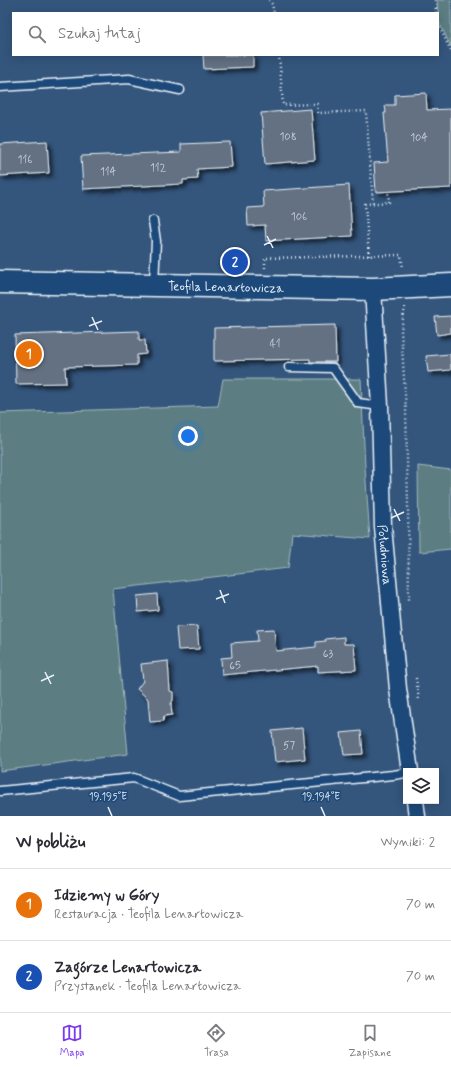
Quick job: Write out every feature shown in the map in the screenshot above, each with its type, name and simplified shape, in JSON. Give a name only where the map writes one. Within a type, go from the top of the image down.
[{"type":"street","name":"Teofila Lenartowicza","points":[[0,282],[373,289],[451,285]]},
{"type":"street","name":"Południowa","points":[[373,289],[380,406],[383,527],[398,689],[410,768]]},
{"type":"street","points":[[415,804],[417,816]]},
{"type":"lane","points":[[0,87],[129,79],[180,90]]},
{"type":"lane","points":[[153,221],[156,240],[154,284]]},
{"type":"lane","points":[[289,367],[333,368],[358,403],[380,406]]},
{"type":"lane","points":[[0,791],[134,778],[179,796],[403,773]]},
{"type":"path","points":[[269,0],[272,4],[274,12]]},
{"type":"path","points":[[435,0],[436,12]]},
{"type":"path","points":[[439,26],[451,51]]},
{"type":"path","points":[[279,56],[283,105],[317,104],[318,114],[366,111],[373,203]]},
{"type":"path","points":[[369,256],[365,204],[389,202],[388,192]]},
{"type":"path","points":[[265,258],[400,255]]},
{"type":"path","points":[[405,305],[401,330],[406,410],[409,607]]},
{"type":"path","points":[[416,676],[420,708]]},
{"type":"green space","points":[[437,0],[451,0],[451,47],[439,22]]},
{"type":"green space","points":[[223,379],[361,379],[370,539],[292,533],[288,568],[113,589],[128,754],[0,771],[0,413],[218,406]]},
{"type":"green space","points":[[418,466],[451,470],[451,549],[419,552]]},
{"type":"building","points":[[203,56],[253,56],[253,67],[204,69]]},
{"type":"building","points":[[426,93],[427,110],[451,109],[451,188],[376,192],[374,163],[388,162],[384,113],[386,113],[385,105],[395,105],[395,95]]},
{"type":"building","points":[[311,109],[315,160],[265,164],[261,113]]},
{"type":"building","points":[[47,141],[49,173],[0,176],[0,144]]},
{"type":"building","points":[[230,142],[232,167],[197,169],[198,179],[183,180],[183,184],[83,189],[81,156],[181,152],[181,144]]},
{"type":"building","points":[[349,185],[352,236],[266,241],[265,225],[248,226],[247,208],[264,207],[263,191]]},
{"type":"building","points":[[451,316],[451,333],[437,335],[435,317]]},
{"type":"building","points":[[335,325],[336,362],[310,362],[310,359],[214,361],[214,328]]},
{"type":"building","points":[[139,331],[139,340],[145,340],[146,354],[137,355],[137,365],[65,367],[66,383],[16,384],[15,335]]},
{"type":"building","points":[[450,354],[451,370],[428,372],[426,356]]},
{"type":"building","points":[[157,594],[158,610],[138,612],[137,596]]},
{"type":"building","points":[[197,626],[199,649],[178,650],[176,627]]},
{"type":"building","points":[[274,629],[276,651],[316,647],[316,642],[326,641],[325,639],[344,637],[344,644],[354,644],[356,670],[318,672],[318,666],[222,675],[221,658],[232,657],[231,643],[258,641],[257,630]]},
{"type":"building","points":[[168,661],[170,691],[173,692],[173,700],[171,704],[172,715],[164,716],[163,721],[150,722],[148,699],[137,689],[143,681],[141,664]]},
{"type":"building","points":[[302,728],[305,759],[275,762],[272,731]]},
{"type":"building","points":[[361,731],[363,754],[344,755],[341,733]]},
{"type":"place","name":"Zagórze Lenartowicza","points":[[235,262]]},
{"type":"place","name":"Idziemy w Góry","points":[[29,354]]}]
